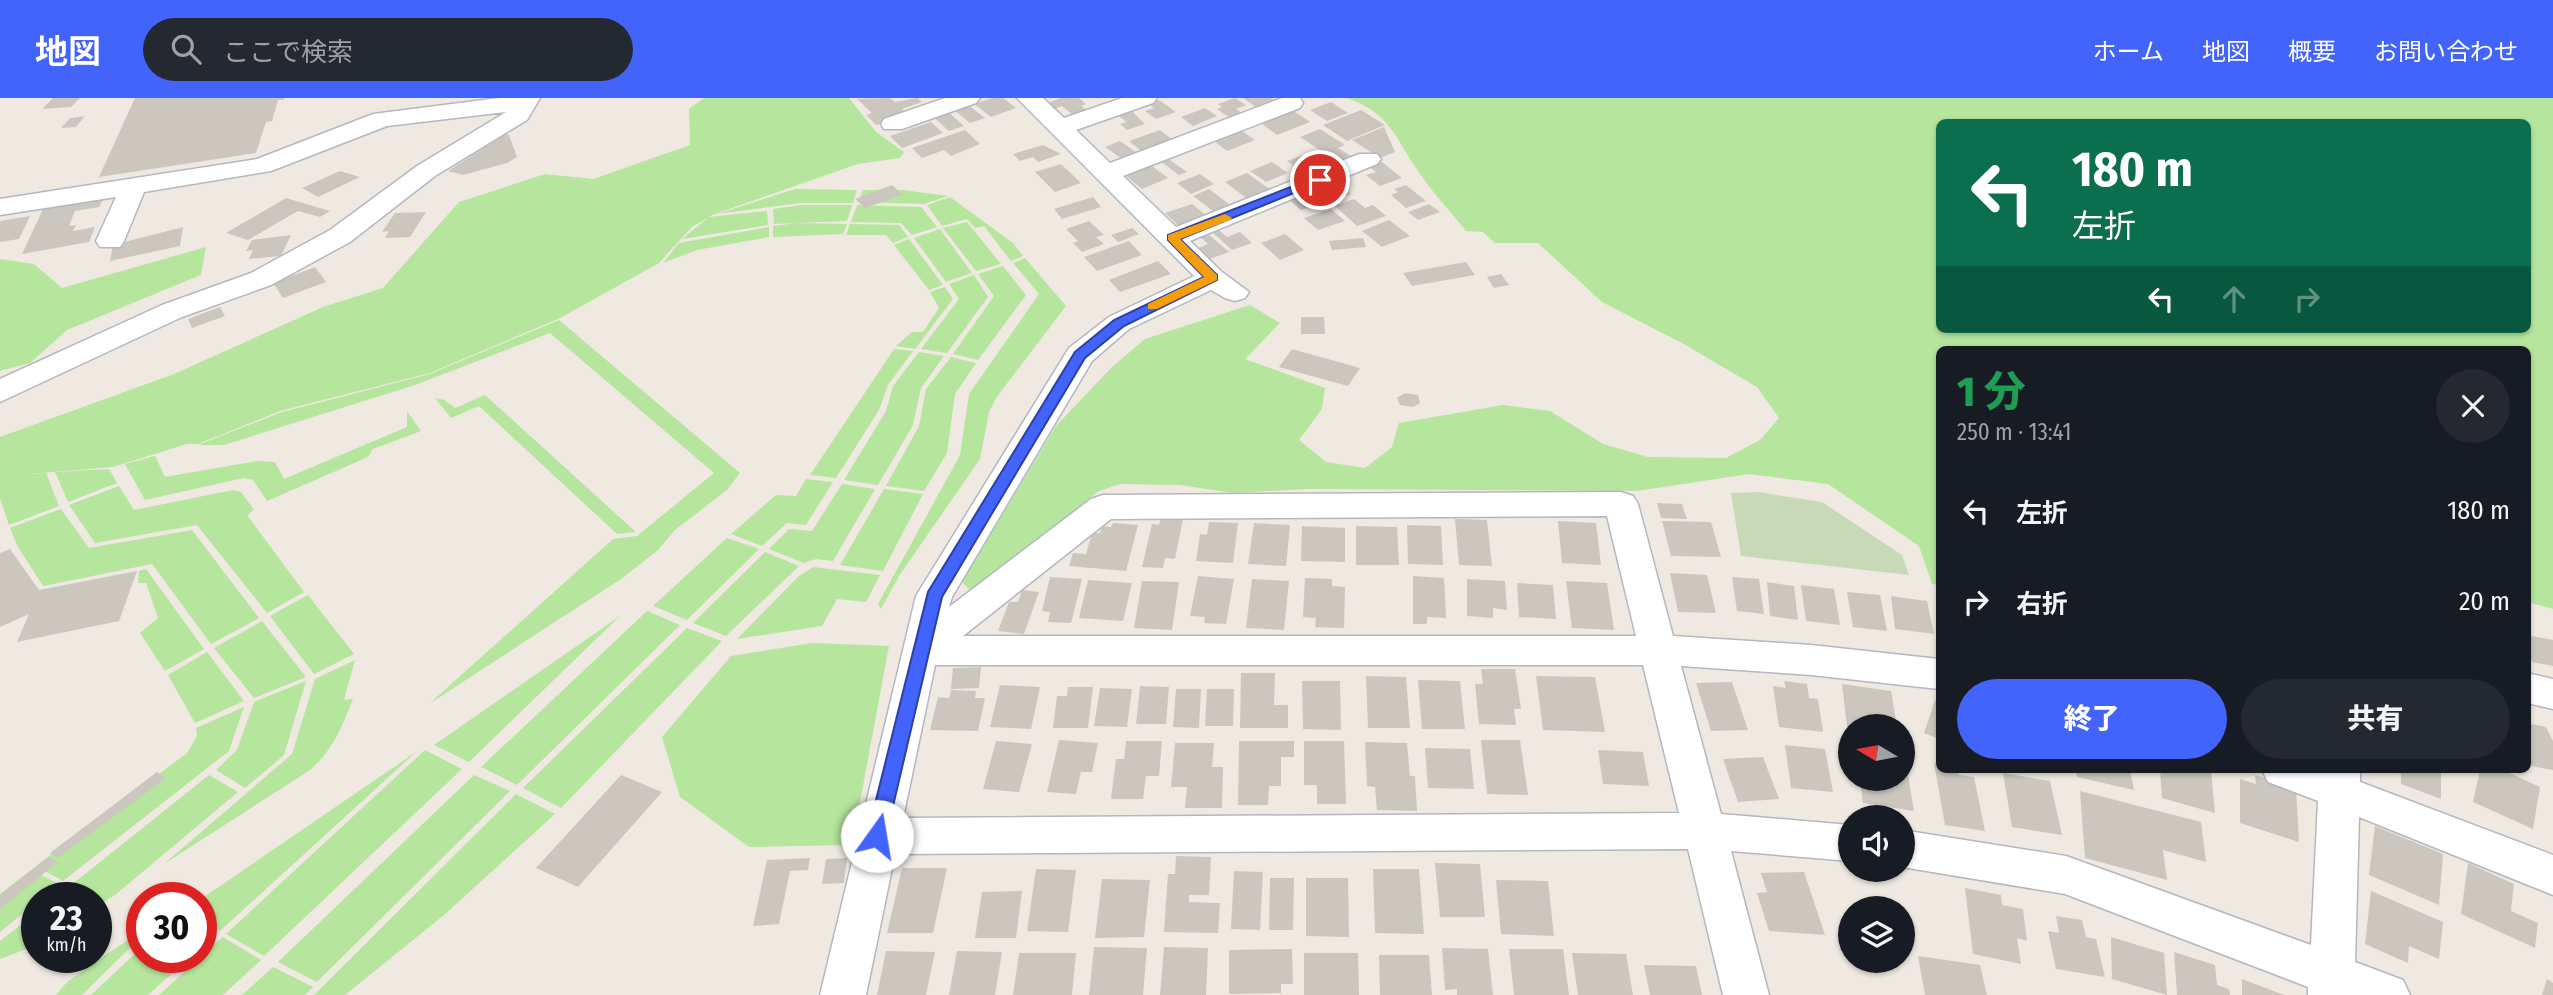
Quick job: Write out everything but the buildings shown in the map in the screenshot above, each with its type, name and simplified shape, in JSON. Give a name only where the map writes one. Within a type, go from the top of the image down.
[{"type":"street","points":[[892,124],[968,98]]},
{"type":"street","points":[[843,995],[919,651],[934,596],[1080,355],[1119,323],[1223,285],[1029,98]]},
{"type":"street","points":[[1059,128],[1145,98]]},
{"type":"street","points":[[0,207],[262,166],[382,119],[527,100]]},
{"type":"street","points":[[0,392],[28,376],[172,311],[261,279],[340,236],[426,172],[518,115],[527,100]]},
{"type":"street","points":[[1108,173],[1291,103]]},
{"type":"street","points":[[1172,238],[1368,159]]},
{"type":"street","points":[[110,241],[134,186]]},
{"type":"street","points":[[919,651],[1102,507],[1621,504],[1702,831],[1746,995]]},
{"type":"street","points":[[919,651],[1659,650],[1811,660],[1936,674]]},
{"type":"street","points":[[2531,689],[2553,694]]},
{"type":"street","points":[[2299,773],[2339,780],[2553,876]]},
{"type":"street","points":[[2332,984],[2339,780]]},
{"type":"street","points":[[877,836],[1702,831],[1838,842]]},
{"type":"street","points":[[1915,850],[2066,875],[2332,984],[2387,995]]},
{"type":"green space","points":[[704,98],[849,98],[876,132],[904,152],[900,158],[858,164],[712,215],[692,227],[659,263],[560,318],[430,373],[280,411],[198,444],[187,444],[113,467],[18,475],[46,473],[59,506],[9,525],[0,498],[0,437],[174,374],[323,307],[383,288],[459,202],[545,174],[593,179],[690,145],[689,109]]},
{"type":"green space","points":[[1347,98],[2553,98],[2553,609],[2531,603],[2531,346],[1936,346],[1936,585],[1932,584],[1919,546],[1828,484],[1749,474],[1637,491],[1306,489],[1233,493],[1180,485],[1120,484],[1099,491],[971,591],[962,582],[1056,426],[1112,367],[1145,339],[1250,305],[1280,323],[1245,359],[1325,388],[1322,409],[1299,440],[1326,462],[1365,468],[1392,447],[1399,423],[1503,405],[1550,411],[1603,444],[1648,457],[1726,458],[1760,440],[1779,418],[1757,387],[1682,343],[1602,302],[1538,243],[1495,243],[1483,232],[1466,231],[1423,179],[1390,127],[1373,111]]},
{"type":"green space","points":[[795,189],[857,190],[853,203],[801,203],[717,214]]},
{"type":"green space","points":[[863,190],[903,190],[948,196],[924,204],[859,202]]},
{"type":"green space","points":[[950,197],[1013,243],[1023,256],[1011,261],[984,226],[975,228],[967,219],[942,226],[927,205]]},
{"type":"green space","points":[[803,205],[852,205],[847,221],[774,224],[773,209]]},
{"type":"green space","points":[[857,205],[921,207],[937,227],[912,235],[901,223],[851,222]]},
{"type":"green space","points":[[767,211],[768,225],[682,239],[709,217]]},
{"type":"green space","points":[[967,222],[1001,264],[976,271],[943,228]]},
{"type":"green space","points":[[797,223],[847,224],[843,234],[773,237],[773,226]]},
{"type":"green space","points":[[850,224],[899,225],[908,237],[893,243],[886,235],[846,235]]},
{"type":"green space","points":[[769,227],[769,237],[697,250],[663,263],[679,243]]},
{"type":"green space","points":[[940,229],[972,273],[946,282],[914,238]]},
{"type":"green space","points":[[909,239],[943,285],[929,290],[894,245]]},
{"type":"green space","points":[[206,247],[201,275],[67,330],[30,363],[0,371],[0,259],[34,264],[62,288]]},
{"type":"green space","points":[[1025,258],[1066,306],[996,398],[989,412],[980,459],[899,576],[881,609],[878,604],[960,455],[969,394],[1039,294],[1013,263]]},
{"type":"green space","points":[[1003,266],[1026,295],[978,360],[953,354],[994,296],[978,274]]},
{"type":"green space","points":[[974,275],[988,297],[947,353],[921,349],[959,299],[949,284]]},
{"type":"green space","points":[[945,287],[953,299],[915,349],[896,346],[912,332],[923,332],[939,308],[930,292]]},
{"type":"green space","points":[[559,320],[740,473],[727,490],[675,530],[658,550],[621,579],[429,704],[613,539],[637,536],[714,473],[550,333],[415,385],[224,445],[198,445],[279,413],[430,374]]},
{"type":"green space","points":[[894,349],[913,351],[888,385],[879,410],[836,478],[810,475]]},
{"type":"green space","points":[[919,352],[944,356],[921,388],[913,425],[878,485],[844,480],[886,411],[893,386]]},
{"type":"green space","points":[[951,357],[976,363],[955,394],[947,453],[924,491],[886,486],[919,426],[926,389]]},
{"type":"green space","points":[[485,395],[636,532],[617,534],[479,406],[451,418],[435,398],[444,400],[455,408]]},
{"type":"green space","points":[[407,411],[421,431],[373,449],[368,457],[267,501],[253,480],[244,478],[145,500],[125,464],[155,456],[165,477],[258,461],[275,462],[284,479],[407,427]]},
{"type":"green space","points":[[109,469],[117,483],[68,502],[55,472]]},
{"type":"green space","points":[[806,479],[833,482],[806,525],[787,523],[762,546],[731,534],[776,495],[796,496]]},
{"type":"green space","points":[[842,484],[875,489],[833,561],[816,559],[804,563],[769,549],[789,529],[812,531]]},
{"type":"green space","points":[[119,486],[134,510],[233,490],[241,492],[254,510],[247,515],[304,592],[267,613],[197,525],[95,543],[69,505]]},
{"type":"green space","points":[[884,489],[923,494],[883,571],[840,565]]},
{"type":"green space","points":[[1758,492],[1822,502],[1902,555],[1909,575],[1741,556],[1731,493]]},
{"type":"green space","points":[[61,509],[89,548],[192,530],[259,618],[211,644],[152,564],[43,586],[18,547],[10,528]]},
{"type":"green space","points":[[727,538],[759,549],[687,620],[653,606]]},
{"type":"green space","points":[[765,552],[799,566],[726,636],[693,623]]},
{"type":"green space","points":[[813,567],[880,575],[866,602],[837,599],[822,626],[737,639],[798,577]]},
{"type":"green space","points":[[146,569],[204,649],[165,671],[140,633],[158,618],[146,583],[138,583],[139,571]]},
{"type":"green space","points":[[308,595],[354,654],[314,674],[270,616]]},
{"type":"green space","points":[[647,611],[680,625],[517,785],[481,767]]},
{"type":"green space","points":[[620,616],[469,762],[434,745]]},
{"type":"green space","points":[[262,621],[306,677],[254,698],[214,648]]},
{"type":"green space","points":[[687,628],[722,641],[561,808],[523,788]]},
{"type":"green space","points":[[812,643],[889,646],[852,845],[749,847],[680,797],[662,737],[731,656]]},
{"type":"green space","points":[[207,652],[244,701],[195,723],[168,675]]},
{"type":"green space","points":[[355,660],[344,700],[353,699],[336,738],[318,762],[310,770],[164,864],[292,754],[315,679]]},
{"type":"green space","points":[[306,681],[284,755],[245,788],[216,770],[237,750],[254,702]]},
{"type":"green space","points":[[244,707],[229,751],[63,881],[36,866],[187,753],[197,736],[196,728]]},
{"type":"green space","points":[[425,750],[462,769],[264,956],[226,934]]},
{"type":"green space","points":[[416,752],[220,931],[217,929],[217,888]]},
{"type":"green space","points":[[209,775],[238,792],[131,882],[126,882],[126,886],[112,897],[112,882],[75,882]]},
{"type":"green space","points":[[474,775],[510,791],[317,982],[278,962]]},
{"type":"green space","points":[[516,794],[555,814],[444,915],[345,995],[314,995]]},
{"type":"green space","points":[[31,870],[55,882],[21,882],[21,915],[0,932],[0,894]]},
{"type":"green space","points":[[21,925],[21,951],[0,959],[0,941]]},
{"type":"green space","points":[[223,937],[261,960],[223,995],[159,995],[183,973],[217,973],[217,942]]},
{"type":"green space","points":[[126,941],[126,952],[112,966],[112,951]]},
{"type":"green space","points":[[126,962],[126,973],[172,973],[148,995],[91,995]]},
{"type":"green space","points":[[273,967],[313,987],[305,995],[242,995]]},
{"type":"green space","points":[[80,973],[104,973],[82,995],[56,995]]},
{"type":"slow traffic","points":[[1152,307],[1212,278],[1172,238],[1225,218]]},
{"type":"route","points":[[877,836],[934,596],[1080,355],[1119,323],[1212,278],[1172,238],[1320,180]]}]
